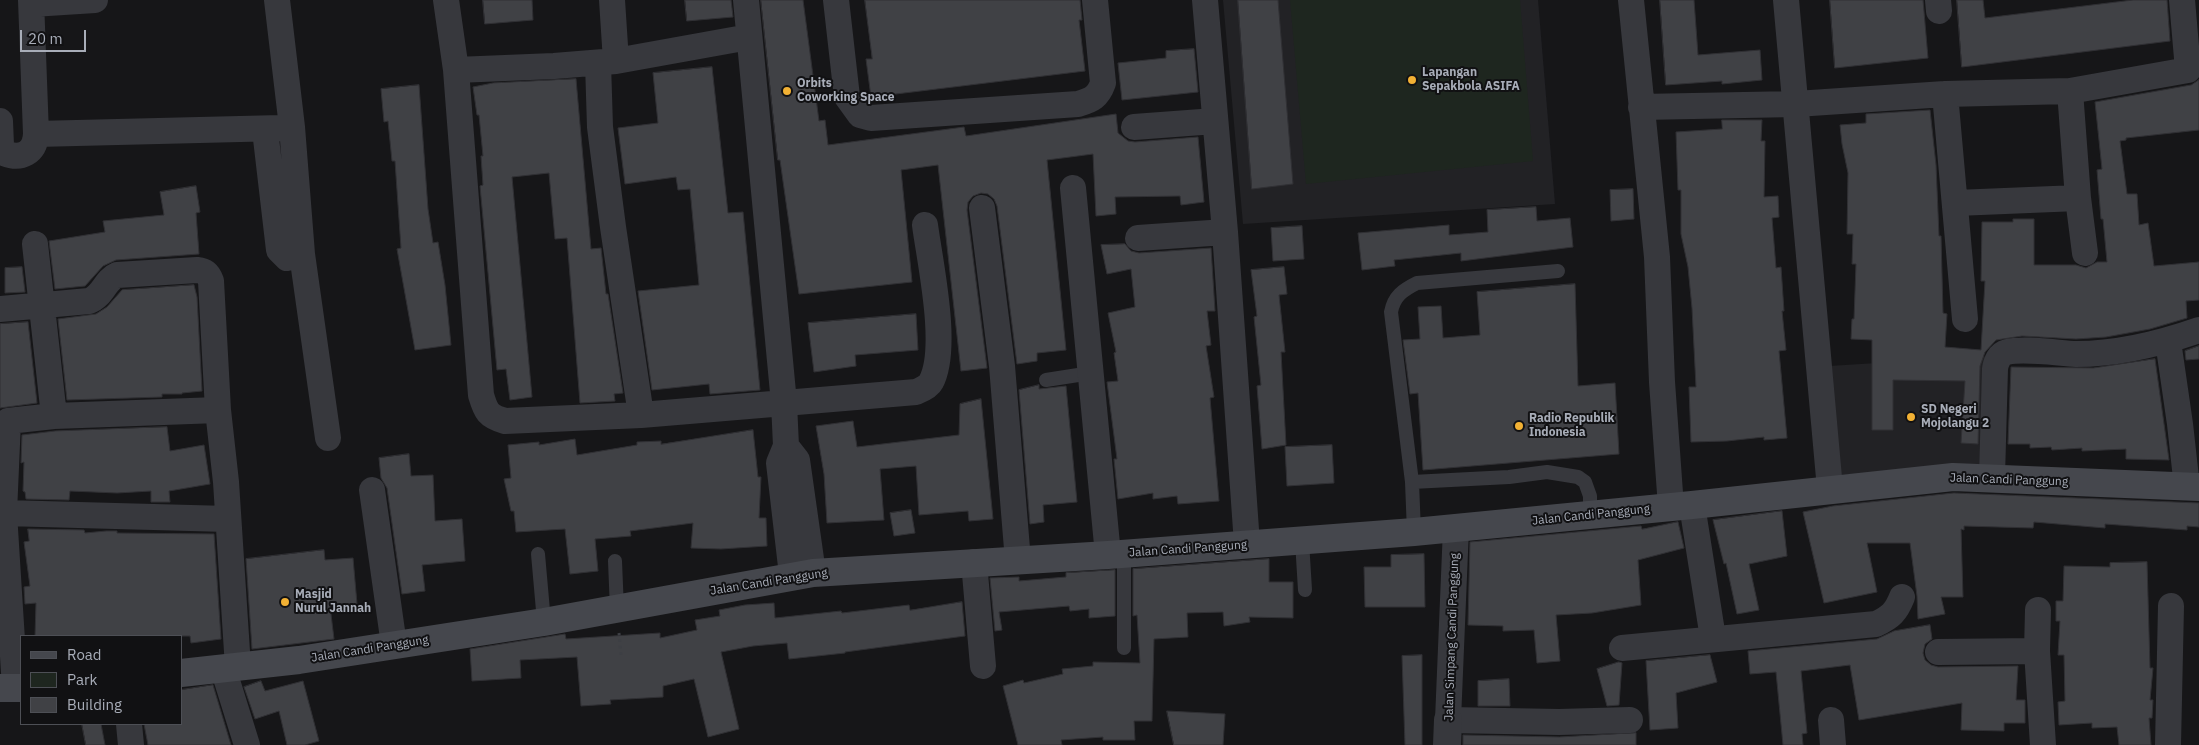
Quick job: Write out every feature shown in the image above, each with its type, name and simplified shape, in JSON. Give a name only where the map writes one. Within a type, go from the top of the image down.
[{"type":"main road","name":"Jalan Candi Panggung","points":[[182,673],[299,660],[544,622],[617,610],[802,574],[974,562],[1116,555],[1414,532],[1953,477],[1992,477],[2193,487]]},
{"type":"street","points":[[0,121],[1,150],[8,154],[25,154],[31,151],[36,144],[36,134],[31,2],[94,0]]},
{"type":"street","points":[[277,0],[292,127],[302,254],[328,438]]},
{"type":"street","points":[[446,0],[456,70],[480,385],[485,409],[493,418],[505,421],[641,415],[916,392],[930,384],[937,365],[938,328],[925,225]]},
{"type":"street","points":[[612,0],[600,128],[641,415]]},
{"type":"street","points":[[746,0],[784,403],[786,446],[779,463],[802,574]]},
{"type":"street","points":[[836,0],[847,97],[860,115],[871,118],[1078,104],[1091,100],[1100,93],[1103,83],[1095,0]]},
{"type":"street","points":[[1205,0],[1225,232],[1247,544]]},
{"type":"street","points":[[1631,0],[1658,257],[1662,382],[1682,506],[1713,638]]},
{"type":"street","points":[[1786,0],[1830,489]]},
{"type":"street","points":[[1641,107],[1796,104],[1946,94],[2070,91],[2193,70],[2182,0]]},
{"type":"street","points":[[456,70],[607,62],[749,37]]},
{"type":"street","points":[[2070,91],[2078,198],[2085,254]]},
{"type":"street","points":[[1946,94],[1965,319]]},
{"type":"street","points":[[1134,127],[1215,122]]},
{"type":"street","points":[[36,134],[265,130],[292,127]]},
{"type":"street","points":[[265,130],[279,250],[287,258],[302,254]]},
{"type":"street","points":[[1073,188],[1090,373],[1116,555]]},
{"type":"street","points":[[1956,203],[2078,198]]},
{"type":"street","points":[[982,208],[1002,366],[1018,561]]},
{"type":"street","points":[[1138,238],[1225,232]]},
{"type":"street","points":[[36,244],[54,416]]},
{"type":"street","points":[[0,309],[92,300],[102,291],[111,278],[117,275],[204,271],[209,275],[211,281],[218,410],[226,482],[231,667],[247,745]]},
{"type":"street","points":[[1992,477],[1995,369],[1997,361],[2004,353],[2016,351],[2078,354],[2140,348],[2199,330]]},
{"type":"street","points":[[2168,340],[2190,422],[2193,487]]},
{"type":"street","points":[[12,688],[3,506],[4,420],[54,416],[218,410]]},
{"type":"street","points":[[372,490],[394,645]]},
{"type":"street","points":[[3,506],[228,519]]},
{"type":"street","name":"Jalan Simpang Candi Panggung","points":[[1448,732],[1456,528]]},
{"type":"street","points":[[974,562],[984,666]]},
{"type":"street","points":[[1622,648],[1876,624],[1889,618],[1897,610],[1902,597]]},
{"type":"street","points":[[2168,745],[2171,606]]},
{"type":"street","points":[[2038,610],[2036,651],[2043,745]]},
{"type":"street","points":[[1938,652],[2036,651]]},
{"type":"street","points":[[1448,732],[1559,722],[1630,720]]},
{"type":"street","points":[[130,725],[131,745]]},
{"type":"lane","points":[[1414,532],[1412,482],[1391,312],[1393,302],[1400,292],[1417,283],[1558,271]]},
{"type":"lane","points":[[1046,380],[1090,373]]},
{"type":"lane","points":[[1412,482],[1509,477],[1547,472],[1578,477],[1585,482],[1590,496],[1590,514]]},
{"type":"lane","points":[[1302,541],[1305,590]]},
{"type":"lane","points":[[538,554],[544,622]]},
{"type":"lane","points":[[1116,555],[1124,648]]},
{"type":"lane","points":[[615,561],[617,610]]},
{"type":"shaded area","points":[[1223,0],[1538,0],[1555,204],[1243,224]]},
{"type":"shaded area","name":"SD Negeri Mojolangu 2","points":[[1990,356],[1986,467],[1839,475],[1829,366]]},
{"type":"green space","name":"Lapangan Sepakbola ASIFA","points":[[1290,0],[1520,0],[1533,161],[1306,184]]},
{"type":"building","points":[[483,0],[532,0],[533,20],[485,24]]},
{"type":"building","points":[[685,0],[731,0],[733,17],[687,21]]},
{"type":"building","points":[[761,0],[803,0],[819,121],[825,120],[828,145],[964,127],[966,136],[1116,114],[1118,133],[1128,141],[1198,137],[1204,202],[1181,205],[1180,196],[1115,197],[1116,214],[1096,216],[1093,154],[1047,160],[1066,350],[1037,353],[1037,361],[1017,364],[997,206],[994,199],[988,194],[981,193],[973,196],[968,202],[967,210],[987,368],[961,371],[938,165],[901,170],[912,282],[799,294],[780,160],[778,160]]},
{"type":"building","points":[[865,0],[1080,0],[1082,20],[1079,20],[1085,71],[871,97],[866,59],[872,59]]},
{"type":"building","points":[[1238,0],[1278,0],[1293,184],[1252,189]]},
{"type":"building","points":[[1660,0],[1694,0],[1698,55],[1760,50],[1762,80],[1722,84],[1722,81],[1666,85]]},
{"type":"building","points":[[1830,0],[1923,0],[1928,58],[1835,68]]},
{"type":"building","points":[[1957,0],[1983,0],[1985,18],[2133,0],[2167,0],[2170,41],[1962,67]]},
{"type":"building","points":[[1194,49],[1198,92],[1122,100],[1118,63],[1166,58],[1166,51]]},
{"type":"building","points":[[712,67],[728,213],[743,212],[760,390],[710,394],[709,384],[652,390],[638,291],[699,285],[690,189],[678,190],[676,177],[625,184],[618,128],[658,123],[653,73]]},
{"type":"building","points":[[576,79],[591,249],[601,248],[606,294],[608,294],[623,393],[614,394],[615,401],[580,403],[567,238],[555,239],[549,173],[512,177],[532,397],[510,400],[506,369],[497,370],[480,186],[483,185],[481,156],[483,156],[479,115],[477,115],[473,87],[493,83]]},
{"type":"building","points":[[2199,80],[2199,130],[2126,138],[2126,140],[2120,141],[2127,194],[2137,194],[2139,225],[2148,223],[2154,266],[2199,262],[2199,300],[2186,301],[2187,318],[2150,329],[2106,337],[2076,339],[2022,336],[1996,340],[1985,352],[1980,366],[1978,444],[1961,443],[1965,381],[1893,380],[1893,430],[1872,430],[1872,340],[1851,339],[1852,319],[1854,319],[1856,264],[1852,264],[1853,234],[1847,234],[1848,173],[1840,125],[1866,123],[1866,114],[1930,110],[1936,165],[1939,236],[1941,236],[1943,313],[1947,314],[1945,347],[1981,350],[1985,281],[1981,281],[1982,222],[2013,222],[2013,219],[2034,219],[2034,265],[2076,265],[2086,268],[2097,262],[2107,262],[2097,170],[2102,169],[2095,102],[2191,85]]},
{"type":"building","points":[[419,85],[428,209],[433,243],[438,242],[445,285],[451,345],[415,350],[397,249],[401,248],[395,161],[392,161],[388,121],[384,122],[381,89]]},
{"type":"building","points":[[1722,120],[1762,120],[1761,141],[1765,141],[1764,197],[1778,196],[1779,217],[1772,218],[1776,268],[1781,267],[1784,311],[1782,311],[1786,350],[1779,351],[1787,438],[1764,440],[1764,437],[1691,442],[1689,387],[1696,387],[1688,267],[1681,234],[1681,190],[1678,190],[1676,132],[1722,129]]},
{"type":"building","points":[[196,186],[200,212],[196,213],[199,254],[116,260],[103,266],[85,286],[55,289],[49,241],[105,232],[103,221],[164,215],[160,192]]},
{"type":"building","points":[[1633,189],[1634,219],[1611,221],[1610,190]]},
{"type":"building","points":[[1536,207],[1537,221],[1570,218],[1573,247],[1461,261],[1461,253],[1394,260],[1395,266],[1362,270],[1358,233],[1449,225],[1449,235],[1488,232],[1487,210]]},
{"type":"building","points":[[1302,226],[1304,259],[1273,261],[1271,228]]},
{"type":"building","points":[[1125,244],[1131,251],[1139,253],[1211,248],[1215,311],[1207,311],[1211,345],[1206,346],[1214,397],[1210,398],[1219,501],[1178,504],[1177,496],[1153,499],[1153,493],[1118,499],[1114,459],[1117,459],[1107,382],[1118,381],[1114,353],[1116,352],[1108,313],[1135,307],[1131,269],[1107,274],[1101,245]]},
{"type":"building","points":[[22,267],[25,292],[5,293],[5,268]]},
{"type":"building","points":[[1284,267],[1287,294],[1279,295],[1285,352],[1281,352],[1286,445],[1262,449],[1257,386],[1261,385],[1254,317],[1257,316],[1251,270]]},
{"type":"building","points":[[1575,284],[1578,386],[1615,383],[1619,454],[1423,470],[1418,393],[1410,394],[1403,340],[1420,339],[1418,307],[1441,306],[1443,338],[1480,335],[1477,292]]},
{"type":"building","points":[[194,285],[197,297],[202,391],[162,394],[162,397],[67,400],[58,319],[96,314],[107,307],[122,290]]},
{"type":"building","points":[[916,314],[918,350],[855,355],[856,366],[814,372],[808,323]]},
{"type":"building","points":[[28,322],[37,403],[0,408],[0,324]]},
{"type":"building","points":[[2199,346],[2199,359],[2186,360],[2185,351]]},
{"type":"building","points":[[2155,359],[2169,460],[2126,459],[2126,449],[2082,451],[2082,448],[2052,450],[2051,447],[2030,448],[2030,444],[2008,444],[2011,367],[2093,368]]},
{"type":"building","points":[[1039,385],[1039,389],[1066,386],[1077,502],[1043,505],[1044,522],[1030,524],[1019,390]]},
{"type":"building","points":[[981,399],[993,519],[969,521],[968,511],[919,515],[916,466],[880,469],[884,520],[827,523],[824,474],[816,426],[853,421],[857,447],[959,435],[960,404]]},
{"type":"building","points":[[167,427],[170,451],[204,445],[210,484],[169,491],[170,502],[151,502],[151,491],[117,493],[70,491],[69,500],[26,499],[25,492],[23,491],[24,462],[21,463],[22,435],[55,431]]},
{"type":"building","points":[[753,430],[758,477],[761,477],[759,518],[766,518],[767,546],[721,549],[691,548],[693,523],[630,531],[631,536],[595,539],[598,571],[570,574],[565,529],[516,532],[514,511],[511,511],[504,479],[511,478],[508,445],[539,442],[539,445],[575,439],[577,455],[637,445],[637,442],[661,441],[661,444]]},
{"type":"building","points":[[1332,445],[1334,483],[1287,486],[1285,447]]},
{"type":"building","points":[[409,454],[411,476],[433,475],[435,521],[462,519],[465,561],[422,565],[425,591],[402,594],[387,488],[381,478],[379,458]]},
{"type":"building","points":[[1954,493],[2199,503],[2199,527],[2187,526],[2187,530],[2105,524],[2105,528],[2034,522],[2033,528],[1964,526],[1964,530],[1961,529],[1963,597],[1941,597],[1945,614],[1918,619],[1910,543],[1867,543],[1877,592],[1824,603],[1803,512],[1833,506]]},
{"type":"building","points":[[911,510],[915,533],[894,536],[890,513]]},
{"type":"building","points":[[1782,511],[1787,556],[1749,564],[1759,610],[1737,614],[1726,563],[1724,564],[1713,520]]},
{"type":"building","points":[[1678,522],[1684,548],[1638,560],[1641,605],[1592,613],[1556,615],[1560,661],[1537,663],[1534,630],[1503,631],[1503,626],[1468,625],[1470,542],[1641,526],[1642,529]]},
{"type":"building","points":[[28,529],[84,530],[85,533],[117,531],[117,533],[214,534],[221,639],[191,643],[190,636],[182,635],[35,635],[36,603],[25,604],[24,587],[30,586],[24,542],[29,541]]},
{"type":"building","name":"Masjid Nurul Jannah","points":[[324,550],[325,560],[353,558],[357,604],[330,606],[334,639],[252,649],[246,559]]},
{"type":"building","points":[[1424,554],[1425,607],[1365,607],[1364,567],[1391,567],[1391,555]]},
{"type":"building","points":[[1269,559],[1269,582],[1293,582],[1293,618],[1249,617],[1250,622],[1224,626],[1223,612],[1187,613],[1188,637],[1154,639],[1152,721],[1134,721],[1135,740],[1103,740],[1103,737],[1061,740],[1062,745],[1018,745],[1003,686],[1023,680],[1024,683],[1063,674],[1062,669],[1093,666],[1093,662],[1140,663],[1137,615],[1133,616],[1133,569]]},
{"type":"building","points":[[2147,562],[2150,668],[2153,668],[2150,700],[2153,700],[2152,718],[2149,718],[2151,745],[2119,745],[2117,727],[2092,728],[2092,723],[2059,725],[2058,702],[2065,701],[2064,655],[2058,655],[2060,621],[2056,621],[2056,601],[2063,601],[2064,566],[2110,567],[2110,563]]},
{"type":"building","points":[[1115,570],[1115,616],[1089,618],[1089,609],[1070,611],[1069,606],[999,612],[1002,630],[995,631],[990,578],[1019,577],[1019,581],[1066,577],[1066,573]]},
{"type":"building","points":[[962,602],[965,636],[789,659],[787,643],[753,646],[721,652],[739,729],[708,737],[694,679],[663,686],[663,697],[610,700],[611,704],[581,706],[577,657],[520,660],[521,678],[472,681],[470,649],[565,634],[566,639],[660,633],[660,638],[697,630],[695,620],[720,616],[719,610],[745,605],[774,603],[775,618],[909,605],[910,610]]},
{"type":"building","points":[[1930,625],[1932,639],[1925,644],[1923,653],[1925,660],[1931,665],[1938,667],[2018,666],[2016,700],[2025,700],[2025,723],[2004,723],[2004,731],[1961,730],[1962,703],[1859,720],[1850,665],[1801,671],[1807,733],[1802,734],[1803,745],[1783,745],[1776,672],[1750,674],[1748,651],[1877,639],[1894,631]]},
{"type":"building","points":[[1422,655],[1422,745],[1405,745],[1402,656]]},
{"type":"building","points":[[1710,655],[1717,682],[1676,693],[1678,728],[1650,730],[1646,661]]},
{"type":"building","points":[[1619,662],[1622,663],[1619,705],[1607,706],[1597,669]]},
{"type":"building","points":[[1509,679],[1510,706],[1478,706],[1478,681]]},
{"type":"building","points":[[261,681],[265,691],[303,681],[319,741],[305,745],[287,745],[279,711],[255,719],[244,687]]},
{"type":"building","points":[[213,685],[231,745],[148,745],[144,725],[182,725],[182,690]]},
{"type":"building","points":[[1167,711],[1225,714],[1223,745],[1174,745]]},
{"type":"building","points":[[82,725],[101,725],[105,745],[86,745]]},
{"type":"building","points":[[1636,733],[1636,745],[1463,745],[1463,735],[1559,737]]},
{"type":"place","name":"Lapangan Sepakbola ASIFA","points":[[1412,80]]},
{"type":"place","name":"Orbits Coworking Space","points":[[787,91]]},
{"type":"place","name":"SD Negeri Mojolangu 2","points":[[1911,417]]},
{"type":"place","name":"Radio Republik Indonesia","points":[[1519,426]]},
{"type":"place","name":"Masjid Nurul Jannah","points":[[285,602]]}]
